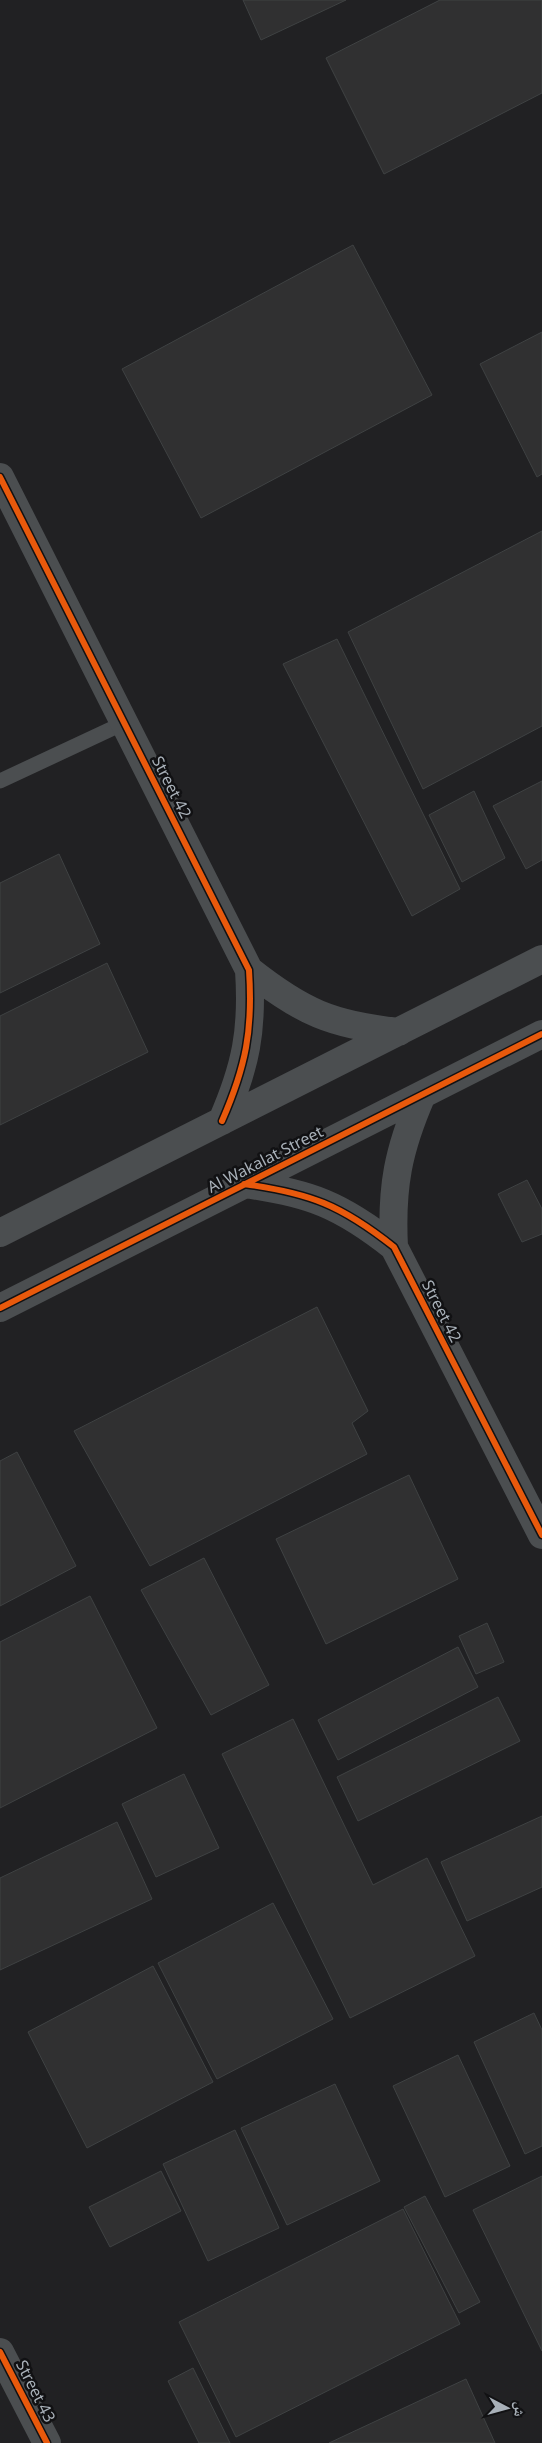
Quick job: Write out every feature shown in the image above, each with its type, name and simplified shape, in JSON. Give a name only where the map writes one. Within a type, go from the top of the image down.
[{"type":"street","name":"Street 42","points":[[0,477],[249,970],[252,1009],[248,1048],[237,1086],[222,1121]]},
{"type":"street","points":[[0,1233],[542,959]]},
{"type":"street","name":"Street 42","points":[[249,970],[282,996],[319,1015],[358,1027],[399,1032]]},
{"type":"street","name":"Al Wakalat Street","points":[[0,1308],[542,1034]]},
{"type":"street","name":"Street 42","points":[[422,1095],[406,1131],[396,1169],[392,1208],[394,1247],[542,1535]]},
{"type":"street","name":"Street 42","points":[[244,1184],[284,1190],[325,1202],[361,1221],[394,1247]]},
{"type":"street","name":"Street 43","points":[[0,2352],[47,2443]]},
{"type":"lane","points":[[0,781],[124,723]]},
{"type":"shaded area","points":[[0,0],[542,0],[542,2443],[0,2443]]},
{"type":"building","points":[[243,0],[346,0],[261,40]]},
{"type":"building","points":[[440,0],[542,0],[542,93],[384,174],[326,58]]},
{"type":"building","points":[[353,245],[432,395],[201,518],[122,369]]},
{"type":"building","points":[[542,332],[542,474],[537,477],[480,364]]},
{"type":"building","points":[[542,531],[542,726],[423,789],[348,632]]},
{"type":"building","points":[[337,639],[460,889],[412,916],[283,664]]},
{"type":"building","points":[[542,781],[542,860],[526,869],[493,806]]},
{"type":"building","points":[[474,791],[505,858],[462,882],[429,815]]},
{"type":"building","points":[[59,854],[100,944],[0,993],[0,883]]},
{"type":"building","points":[[107,963],[148,1052],[0,1125],[0,1016]]},
{"type":"building","points":[[527,1180],[542,1209],[542,1234],[522,1242],[498,1194]]},
{"type":"building","points":[[317,1307],[368,1411],[352,1423],[367,1454],[150,1566],[74,1431]]},
{"type":"building","points":[[17,1452],[76,1566],[0,1606],[0,1461]]},
{"type":"building","points":[[409,1475],[458,1579],[326,1644],[276,1539]]},
{"type":"building","points":[[204,1558],[269,1685],[211,1715],[141,1590]]},
{"type":"building","points":[[90,1596],[157,1728],[0,1808],[0,1642]]},
{"type":"building","points":[[487,1623],[504,1662],[476,1674],[459,1636]]},
{"type":"building","points":[[458,1647],[478,1687],[338,1760],[318,1720]]},
{"type":"building","points":[[498,1697],[520,1741],[358,1821],[337,1777]]},
{"type":"building","points":[[293,1719],[373,1885],[427,1858],[475,1956],[350,2018],[222,1754]]},
{"type":"building","points":[[184,1774],[219,1848],[156,1877],[122,1804]]},
{"type":"building","points":[[542,1816],[542,1887],[467,1921],[441,1862]]},
{"type":"building","points":[[117,1822],[152,1899],[0,1970],[0,1878]]},
{"type":"building","points":[[273,1903],[333,2019],[217,2079],[158,1963]]},
{"type":"building","points":[[153,1966],[213,2082],[87,2148],[28,2032]]},
{"type":"building","points":[[534,2013],[542,2030],[542,2146],[525,2154],[474,2042]]},
{"type":"building","points":[[458,2055],[510,2166],[445,2197],[393,2086]]},
{"type":"building","points":[[335,2084],[380,2181],[287,2225],[241,2128]]},
{"type":"building","points":[[235,2130],[279,2228],[208,2261],[163,2164]]},
{"type":"building","points":[[161,2171],[181,2211],[110,2247],[89,2207]]},
{"type":"building","points":[[542,2176],[542,2351],[473,2210]]},
{"type":"building","points":[[425,2196],[480,2302],[459,2313],[404,2207]]},
{"type":"building","points":[[403,2209],[460,2324],[236,2437],[179,2322]]},
{"type":"building","points":[[193,2368],[230,2443],[199,2443],[168,2381]]},
{"type":"building","points":[[466,2379],[495,2443],[329,2443]]},
{"type":"cycle path","points":[[0,477],[249,970],[250,1011],[246,1047],[237,1083],[222,1121]]},
{"type":"cycle path","points":[[0,1308],[542,1034]]},
{"type":"cycle path","points":[[244,1184],[288,1192],[324,1203],[357,1221],[394,1247],[542,1535]]},
{"type":"cycle path","points":[[0,2352],[47,2443]]}]
